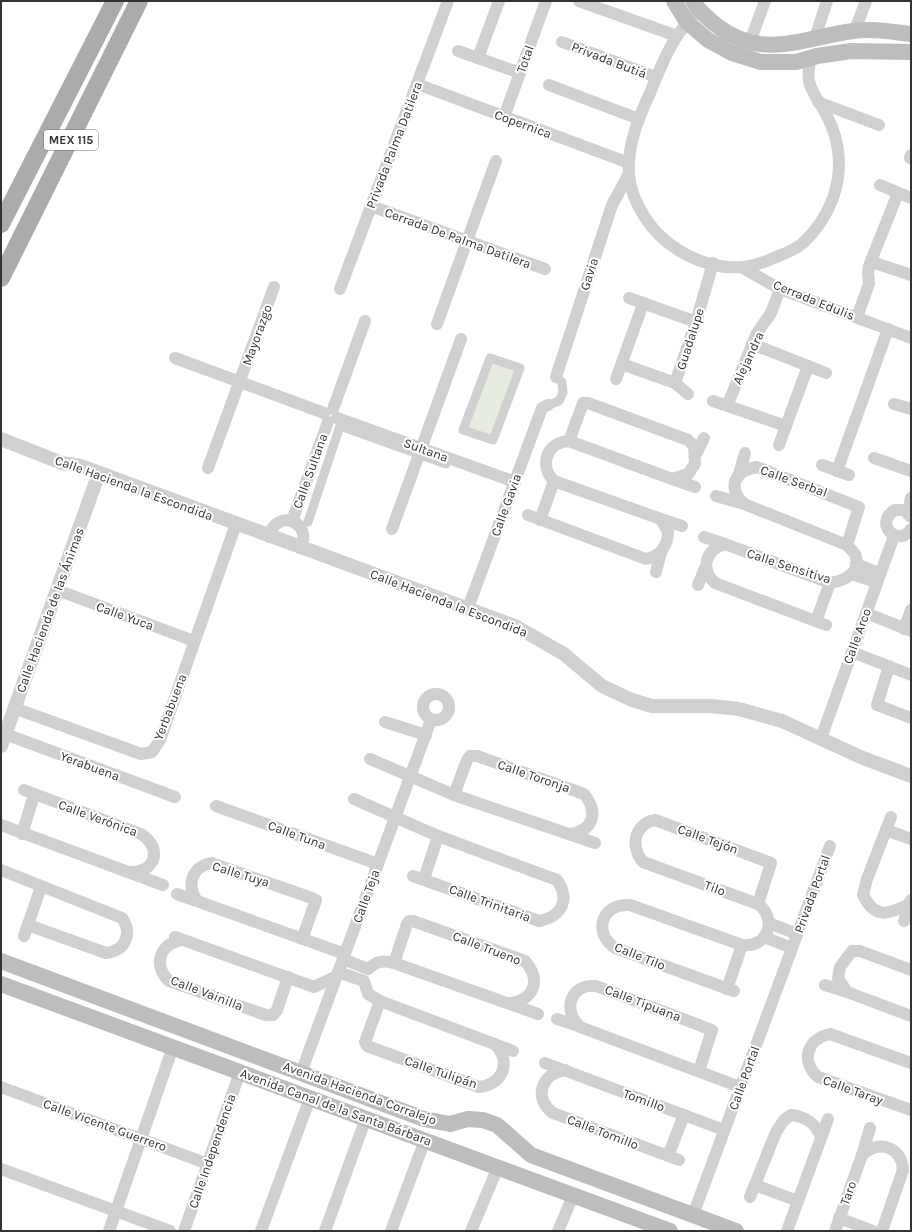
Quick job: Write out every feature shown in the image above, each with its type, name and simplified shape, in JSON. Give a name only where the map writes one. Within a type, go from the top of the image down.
[{"type":"main road","name":"MEX 115","points":[[1,224],[115,1]]},
{"type":"main road","name":"MEX 115","points":[[1,278],[139,1]]},
{"type":"main road","points":[[674,1],[687,22],[708,40],[732,53],[761,62],[796,62],[851,51],[911,52]]},
{"type":"main road","points":[[696,6],[726,33],[765,46],[784,44],[855,30],[879,30],[911,34]]},
{"type":"main road","name":"Avenida Hacienda Corralejo","points":[[1,961],[424,1118],[450,1124],[468,1119],[497,1125],[531,1154],[736,1231]]},
{"type":"main road","name":"Avenida Canal de la Santa Bárbara","points":[[1,984],[498,1167],[663,1230]]},
{"type":"street","name":"Privada Palma Datilera","points":[[340,289],[448,1]]},
{"type":"street","points":[[478,58],[499,1]]},
{"type":"street","name":"Total","points":[[504,117],[546,1]]},
{"type":"street","points":[[579,1],[677,36]]},
{"type":"street","points":[[750,42],[765,1]]},
{"type":"street","points":[[815,38],[827,1]]},
{"type":"street","points":[[855,30],[866,1]]},
{"type":"street","points":[[696,6],[687,22],[671,43],[656,77],[632,139],[629,168],[631,192],[649,223],[661,237],[674,248],[690,257],[713,263],[741,267],[758,264],[790,252],[803,243],[816,229],[833,197],[839,166],[838,145],[826,115],[811,92],[808,81],[808,69],[811,58]]},
{"type":"street","name":"Privada Butiá","points":[[562,42],[656,77]]},
{"type":"street","points":[[458,51],[520,73]]},
{"type":"street","name":"Copernica","points":[[417,84],[504,117],[629,168]]},
{"type":"street","points":[[549,85],[639,119]]},
{"type":"street","points":[[818,102],[879,125]]},
{"type":"street","points":[[437,324],[496,161]]},
{"type":"street","name":"Gavia","points":[[556,377],[612,205],[629,168]]},
{"type":"street","points":[[880,185],[911,198]]},
{"type":"street","points":[[857,317],[869,284],[868,273],[898,193]]},
{"type":"street","name":"Cerrada De Palma Datilera","points":[[371,206],[544,269]]},
{"type":"street","points":[[872,262],[911,275]]},
{"type":"street","name":"Guadalupe","points":[[622,364],[675,383],[696,322],[713,263]]},
{"type":"street","name":"Cerrada Edulis","points":[[741,267],[780,289],[911,338]]},
{"type":"street","name":"Mayorazgo","points":[[208,468],[274,287]]},
{"type":"street","name":"Alejandra","points":[[727,406],[752,344],[757,333],[771,312],[780,289]]},
{"type":"street","points":[[629,298],[696,322]]},
{"type":"street","points":[[616,379],[643,304]]},
{"type":"street","name":"Calle Sultana","points":[[292,521],[365,321]]},
{"type":"street","points":[[837,471],[888,329]]},
{"type":"street","points":[[392,529],[460,339]]},
{"type":"street","points":[[752,344],[826,373]]},
{"type":"street","name":"Sultana","points":[[175,358],[420,451],[515,482]]},
{"type":"street","points":[[490,358],[520,368],[493,440],[466,431],[463,430],[490,358]]},
{"type":"street","points":[[779,444],[808,366]]},
{"type":"street","points":[[548,405],[559,401],[563,393],[562,382],[556,377]]},
{"type":"street","points":[[675,383],[688,394]]},
{"type":"street","points":[[712,401],[786,426]]},
{"type":"street","points":[[569,442],[583,403],[588,403],[688,440],[694,446],[696,454],[695,464],[688,474],[672,478]]},
{"type":"street","points":[[894,404],[911,409]]},
{"type":"street","name":"Calle Gavia","points":[[468,608],[542,408],[548,405]]},
{"type":"street","points":[[308,522],[340,426],[420,451],[501,483]]},
{"type":"street","points":[[1,430],[65,455],[81,466]]},
{"type":"street","points":[[696,454],[704,438]]},
{"type":"street","name":"Calle Hacienda la Escondida","points":[[1,439],[62,463],[81,466],[269,537],[515,626],[539,638],[564,654],[602,686],[632,700],[652,706],[711,706],[739,710],[782,721],[863,758],[911,776]]},
{"type":"street","points":[[682,526],[554,481],[547,471],[547,455],[558,443],[569,442],[695,487]]},
{"type":"street","points":[[527,448],[547,455]]},
{"type":"street","points":[[744,504],[737,497],[734,489],[745,453]]},
{"type":"street","points":[[874,458],[911,471]]},
{"type":"street","points":[[822,465],[849,475]]},
{"type":"street","name":"Calle Serbal","points":[[739,474],[746,469],[757,467],[859,507],[847,545]]},
{"type":"street","name":"Calle Hacienda de las Ánimas","points":[[3,740],[99,473]]},
{"type":"street","points":[[540,520],[554,481]]},
{"type":"street","points":[[716,496],[744,504],[847,545],[855,555],[854,569],[878,578]]},
{"type":"street","points":[[910,533],[903,536],[894,536],[887,530],[886,525],[887,517],[895,510],[904,510],[911,517]]},
{"type":"street","points":[[528,515],[646,559],[661,552]]},
{"type":"street","points":[[656,572],[661,552],[668,537],[667,527],[661,519]]},
{"type":"street","name":"Calle Sultana","points":[[269,537],[270,531],[277,523],[287,520],[292,521],[300,526],[303,534],[300,548]]},
{"type":"street","name":"Yerbabuena","points":[[14,708],[141,754],[152,752],[160,740],[236,524]]},
{"type":"street","name":"Calle Arco","points":[[821,738],[894,536]]},
{"type":"street","name":"Calle Sensitiva","points":[[704,537],[830,582],[842,581],[854,569]]},
{"type":"street","points":[[698,585],[709,553],[717,546],[725,544]]},
{"type":"street","points":[[706,564],[709,578],[715,583],[821,623],[830,582]]},
{"type":"street","name":"Calle Yuca","points":[[57,590],[194,641]]},
{"type":"street","points":[[866,613],[908,630],[911,610]]},
{"type":"street","points":[[852,652],[911,675]]},
{"type":"street","points":[[889,666],[877,705],[911,718]]},
{"type":"street","name":"Calle Teja","points":[[301,1073],[432,720]]},
{"type":"street","points":[[386,722],[426,735]]},
{"type":"street","name":"Yerabuena","points":[[3,740],[175,796]]},
{"type":"street","name":"Calle Toronja","points":[[454,795],[467,760],[470,756],[477,756],[584,794],[590,802],[593,812],[591,823],[586,830],[570,834]]},
{"type":"street","points":[[370,758],[454,795],[595,843]]},
{"type":"street","name":"Calle Verónica","points":[[22,834],[29,792],[142,834],[149,838],[154,846],[152,864],[141,871],[128,872]]},
{"type":"street","name":"Calle Trinitaria","points":[[354,799],[396,816],[438,836],[557,880],[562,887],[564,896],[562,907],[550,919],[539,921],[419,877],[438,836]]},
{"type":"street","name":"Calle Tuna","points":[[216,806],[378,864]]},
{"type":"street","points":[[891,817],[867,879],[863,895],[868,906],[878,912],[890,913],[910,901]]},
{"type":"street","name":"Calle Tejón","points":[[643,862],[636,851],[635,837],[642,826],[658,820],[771,863],[758,904]]},
{"type":"street","points":[[1,825],[163,885]]},
{"type":"street","points":[[886,830],[911,839]]},
{"type":"street","name":"Privada Portal","points":[[795,941],[830,846]]},
{"type":"street","name":"Tilo","points":[[643,862],[758,904]]},
{"type":"street","name":"Calle Tuya","points":[[197,901],[191,889],[194,874],[200,867],[211,863],[312,898],[316,900],[302,939]]},
{"type":"street","points":[[1,870],[122,918],[128,928],[125,943],[119,950],[106,954],[26,930],[41,887]]},
{"type":"street","points":[[177,894],[302,939],[368,969],[378,962],[386,960],[538,1014]]},
{"type":"street","points":[[904,921],[910,901]]},
{"type":"street","points":[[742,945],[749,946],[756,944],[767,930],[765,909],[758,904]]},
{"type":"street","name":"Calle Tilo","points":[[630,905],[742,945],[731,990],[615,948],[608,943],[602,933],[604,918],[607,912],[616,906],[630,905]]},
{"type":"street","name":"Calle Trueno","points":[[394,963],[407,924],[409,921],[413,920],[525,961],[533,973],[533,988],[524,1000],[511,1004]]},
{"type":"street","points":[[767,930],[795,941]]},
{"type":"street","points":[[169,935],[314,986],[338,974],[364,981],[368,994],[380,1001],[513,1051]]},
{"type":"street","name":"Calle Vainilla","points":[[181,940],[169,944],[162,952],[160,965],[164,976],[169,981],[266,1015],[273,1015],[277,1010],[288,977]]},
{"type":"street","name":"Calle Portal","points":[[693,1215],[795,941]]},
{"type":"street","points":[[847,992],[839,982],[839,970],[845,959],[852,951],[860,951],[911,970]]},
{"type":"street","points":[[825,985],[911,1016]]},
{"type":"street","name":"Calle Tipuana","points":[[580,1026],[574,1021],[570,1013],[572,997],[576,992],[584,987],[596,986],[712,1030],[699,1071]]},
{"type":"street","name":"Calle Tulipán","points":[[380,1001],[365,1042],[367,1046],[479,1087],[488,1086],[496,1081],[502,1072],[504,1060],[501,1050],[495,1044]]},
{"type":"street","points":[[557,1019],[580,1026],[740,1087]]},
{"type":"street","name":"Calle Taray","points":[[911,1063],[830,1034],[816,1040],[808,1052],[809,1066],[818,1078],[911,1110]]},
{"type":"street","points":[[109,1231],[174,1047]]},
{"type":"street","name":"Tomillo","points":[[545,1063],[724,1130]]},
{"type":"street","name":"Calle Tomillo","points":[[565,1070],[552,1074],[542,1087],[543,1101],[553,1113],[673,1158],[684,1115]]},
{"type":"street","name":"Calle Independencia","points":[[184,1231],[240,1072]]},
{"type":"street","name":"Calle Vicente Guerrero","points":[[1,1086],[208,1164]]},
{"type":"street","points":[[261,1231],[310,1098]]},
{"type":"street","points":[[798,1201],[752,1191],[776,1132],[784,1120],[791,1115],[800,1116],[809,1121],[817,1129],[821,1137]]},
{"type":"street","points":[[325,1231],[366,1118]]},
{"type":"street","points":[[787,1231],[828,1119]]},
{"type":"street","name":"Taro","points":[[835,1231],[870,1128]]},
{"type":"street","points":[[391,1231],[425,1140]]},
{"type":"street","points":[[862,1155],[873,1147],[885,1146],[897,1152],[903,1164],[907,1168],[882,1231]]},
{"type":"street","points":[[471,1231],[498,1167]]},
{"type":"street","points":[[1,1169],[170,1231]]},
{"type":"street","points":[[558,1231],[573,1196]]},
{"type":"street","points":[[839,1218],[873,1231]]},
{"type":"shaded area","points":[[489,355],[523,366],[495,444],[460,431]]}]
